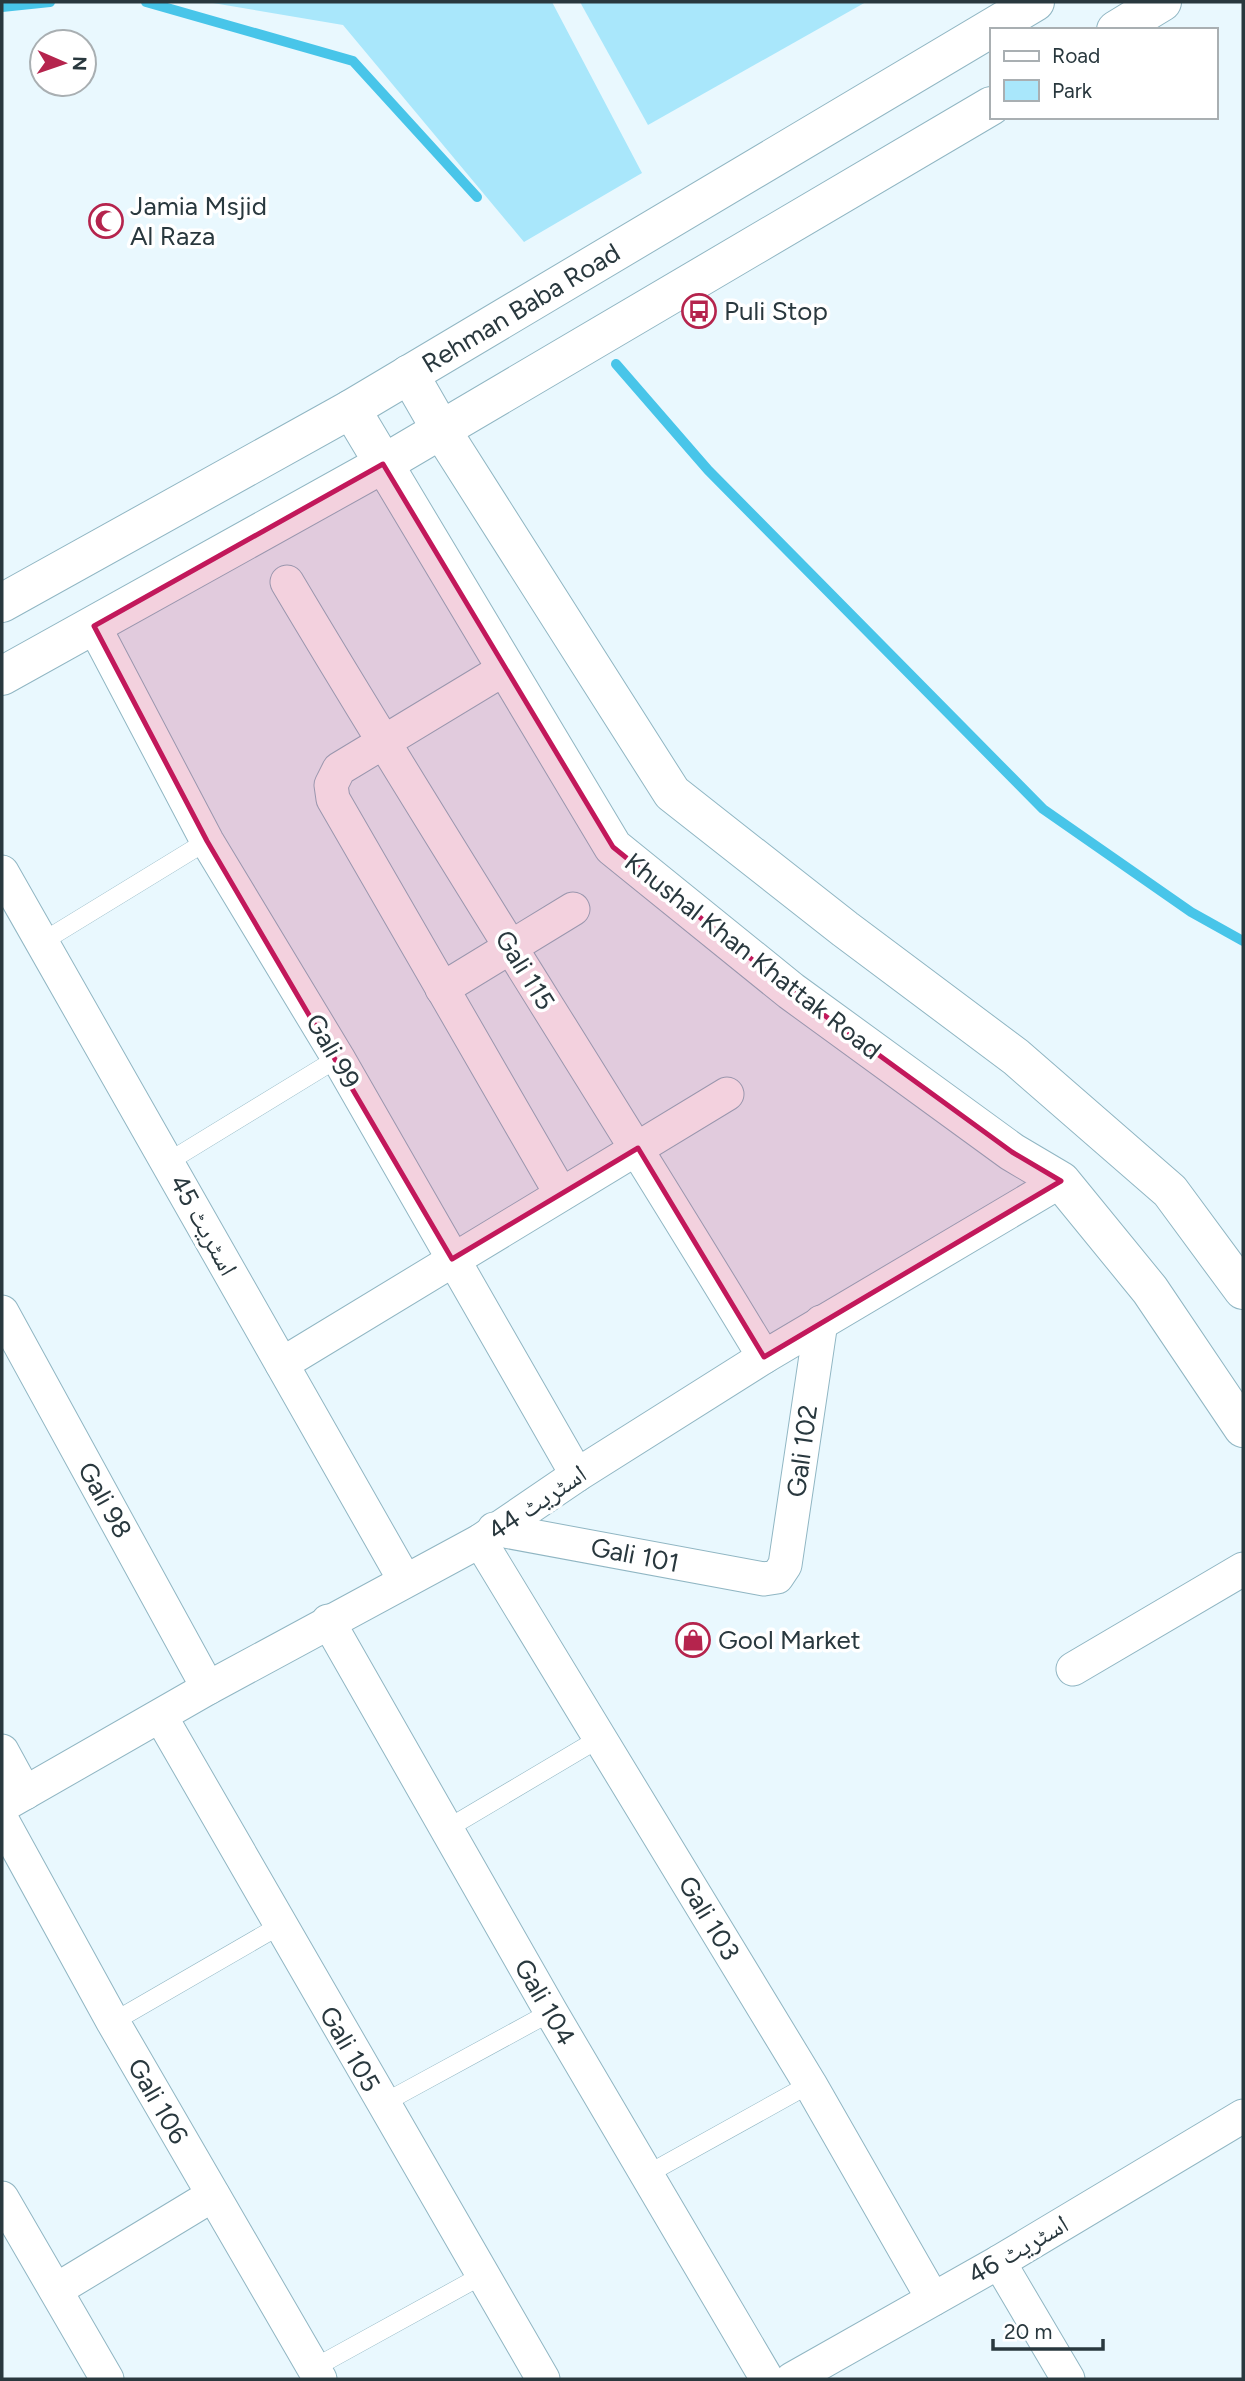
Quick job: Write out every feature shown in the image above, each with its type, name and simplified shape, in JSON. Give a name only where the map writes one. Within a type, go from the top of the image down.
[{"type":"street","name":"Rehman Baba Road","points":[[991,28],[1035,2]]},
{"type":"street","points":[[1119,28],[1161,2]]},
{"type":"street","name":"Rehman Baba Road","points":[[2,603],[351,409],[990,29]]},
{"type":"street","points":[[2,676],[383,464],[440,428],[990,107]]},
{"type":"street","points":[[409,374],[440,428],[672,793],[845,929],[1016,1057],[1159,1182],[1201,1231],[1243,1290]]},
{"type":"street","name":"Khushal Khan Khattak Road","points":[[351,409],[613,846],[791,991],[1012,1152],[1061,1181],[1150,1290],[1243,1428]]},
{"type":"street","name":"Gali 115","points":[[287,582],[382,742],[638,1148],[764,1357]]},
{"type":"street","name":"Gali 99","points":[[94,626],[207,841],[338,1058],[577,1475]]},
{"type":"street","points":[[506,668],[338,769],[331,785],[333,799],[561,1194]]},
{"type":"street","name":"اسٹریٹ 45","points":[[2,872],[404,1579]]},
{"type":"street","points":[[442,989],[573,909]]},
{"type":"street","points":[[282,1364],[727,1094]]},
{"type":"street","name":"اسٹریٹ 44","points":[[13,1799],[328,1621],[487,1535],[764,1357],[1061,1181]]},
{"type":"street","name":"Gali 98","points":[[2,1312],[208,1688]]},
{"type":"street","name":"Gali 102","points":[[777,1577],[785,1565],[821,1322]]},
{"type":"street","name":"Gali 101","points":[[487,1535],[764,1579],[777,1577]]},
{"type":"street","name":"Gali 103","points":[[487,1535],[600,1738],[810,2084],[933,2299]]},
{"type":"street","points":[[1073,1669],[1243,1569]]},
{"type":"street","name":"Gali 104","points":[[328,1621],[551,2012],[767,2379]]},
{"type":"street","name":"Gali 105","points":[[161,1717],[279,1926],[543,2379]]},
{"type":"street","points":[[2,1751],[13,1799]]},
{"type":"street","name":"Gali 106","points":[[2,1820],[113,2022],[317,2373]]},
{"type":"street","name":"اسٹریٹ 46","points":[[813,2374],[933,2299],[1243,2116]]},
{"type":"street","points":[[56,2290],[213,2195]]},
{"type":"street","points":[[2,2198],[107,2379]]},
{"type":"street","points":[[999,2262],[1068,2379]]},
{"type":"lane","points":[[42,942],[207,841]]},
{"type":"lane","points":[[168,1162],[338,1058]]},
{"type":"lane","points":[[446,1830],[600,1738]]},
{"type":"lane","points":[[113,2022],[279,1926]]},
{"type":"lane","points":[[382,2104],[551,2012]]},
{"type":"lane","points":[[646,2175],[810,2084]]},
{"type":"lane","points":[[317,2373],[481,2276]]},
{"type":"highlighted area","points":[[383,464],[613,847],[791,991],[1012,1152],[1061,1181],[764,1357],[638,1148],[452,1259],[207,841],[94,626]]},
{"type":"green space","points":[[207,2],[552,2],[642,173],[524,242],[343,25]]},
{"type":"green space","points":[[580,2],[866,2],[648,125]]},
{"type":"waterway","points":[[2,7],[50,2]]},
{"type":"waterway","points":[[146,2],[353,61],[477,197]]},
{"type":"waterway","points":[[616,364],[708,470],[1043,809],[1191,912],[1243,941]]},
{"type":"place","name":"Jamia Msjid Al Raza","points":[[106,221]]},
{"type":"place","name":"Puli Stop","points":[[699,311]]},
{"type":"place","name":"Gool Market","points":[[693,1640]]}]
